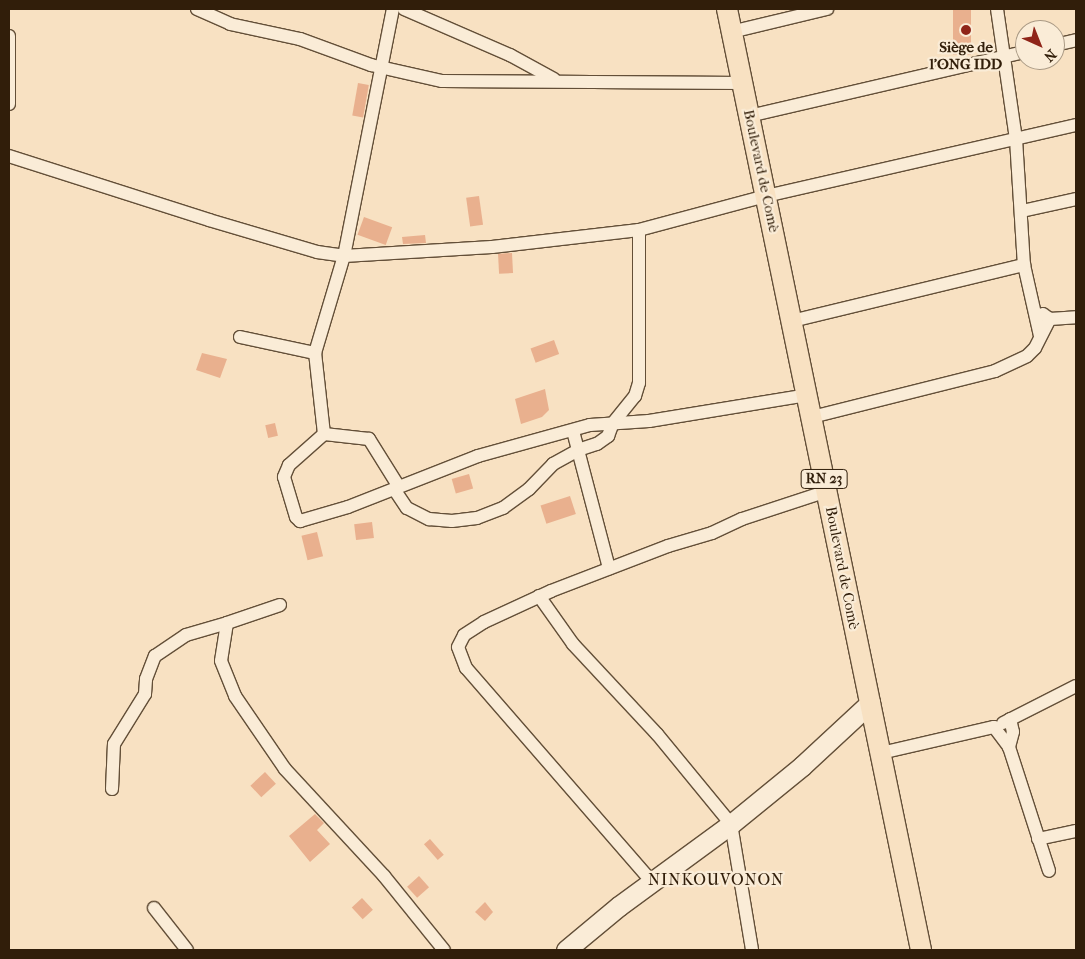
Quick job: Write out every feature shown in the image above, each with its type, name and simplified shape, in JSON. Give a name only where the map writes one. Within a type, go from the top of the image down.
[{"type":"main road","name":"Boulevard de Comè","points":[[727,9],[920,950]]},
{"type":"street","points":[[197,9],[230,24],[317,43],[382,68],[442,81],[556,80],[668,85],[742,84]]},
{"type":"street","points":[[324,434],[315,353],[344,256],[393,9]]},
{"type":"street","points":[[404,9],[510,55],[556,80]]},
{"type":"street","points":[[731,32],[827,9]]},
{"type":"street","points":[[997,9],[1006,56],[1016,139],[1024,264],[1040,336]]},
{"type":"street","points":[[9,36],[9,104]]},
{"type":"street","points":[[749,116],[1015,54]]},
{"type":"street","points":[[9,156],[209,220],[317,252],[344,256],[492,246],[639,230],[766,196],[1076,125]]},
{"type":"street","points":[[1022,211],[1076,200]]},
{"type":"street","points":[[639,230],[639,383],[635,396],[613,423],[608,436],[596,444],[578,450],[553,464],[530,489],[504,508],[478,518],[452,521],[429,519],[407,508],[397,488],[370,439],[324,434],[285,470],[284,477],[297,519],[348,507],[397,488],[478,456],[572,431],[613,423],[649,421],[807,395]]},
{"type":"street","points":[[792,322],[1024,264]]},
{"type":"street","points":[[1032,305],[1050,319],[1076,316]]},
{"type":"street","points":[[812,417],[995,371],[1027,356],[1050,319]]},
{"type":"street","points":[[240,337],[315,353]]},
{"type":"street","points":[[572,431],[609,568]]},
{"type":"street","points":[[653,883],[466,668],[459,656],[458,647],[464,635],[539,596],[609,568],[712,534],[742,519],[827,491]]},
{"type":"street","points":[[539,596],[573,644],[657,734],[731,824],[752,950]]},
{"type":"street","points":[[112,789],[114,744],[145,694],[148,671],[155,656],[186,635],[280,605]]},
{"type":"street","points":[[227,623],[221,660],[234,696],[285,769],[377,869],[444,950]]},
{"type":"street","points":[[881,753],[994,727],[1076,686]]},
{"type":"street","points":[[566,950],[731,824],[802,766],[870,703]]},
{"type":"street","points":[[1009,747],[1013,732],[1010,719]]},
{"type":"street","points":[[994,727],[1009,747],[1049,871]]},
{"type":"street","points":[[1038,839],[1076,832]]},
{"type":"street","points":[[154,908],[187,950]]},
{"type":"building","name":"Siège de l'ONG IDD","points":[[953,9],[971,9],[971,55],[953,55]]},
{"type":"building","points":[[358,83],[369,85],[363,117],[352,115]]},
{"type":"building","points":[[479,196],[483,225],[470,227],[466,198]]},
{"type":"building","points":[[364,217],[392,227],[386,245],[358,235]]},
{"type":"building","points":[[425,235],[426,243],[403,244],[402,237]]},
{"type":"building","points":[[512,253],[513,273],[499,274],[498,254]]},
{"type":"building","points":[[554,340],[559,354],[536,363],[531,349]]},
{"type":"building","points":[[202,353],[227,359],[220,378],[196,370]]},
{"type":"building","points":[[545,389],[549,410],[542,417],[521,424],[515,399]]},
{"type":"building","points":[[275,423],[278,436],[268,438],[265,425]]},
{"type":"building","points":[[469,474],[473,488],[456,493],[452,479]]},
{"type":"building","points":[[570,496],[576,514],[546,524],[541,506]]},
{"type":"building","points":[[372,522],[374,538],[356,540],[354,524]]},
{"type":"building","points":[[317,532],[323,556],[308,560],[301,536]]},
{"type":"building","points":[[265,772],[276,784],[261,797],[250,786]]},
{"type":"building","points":[[315,814],[324,823],[317,830],[330,844],[310,862],[289,836]]},
{"type":"building","points":[[430,839],[444,855],[438,860],[424,844]]},
{"type":"building","points":[[419,876],[429,887],[417,898],[407,887]]},
{"type":"building","points":[[362,898],[373,910],[363,919],[352,908]]},
{"type":"building","points":[[485,902],[493,912],[485,921],[475,912]]},
{"type":"place","name":"Siège de l'ONG IDD","points":[[966,30]]},
{"type":"district","name":"NINKOUVONON","points":[[716,880]]}]
